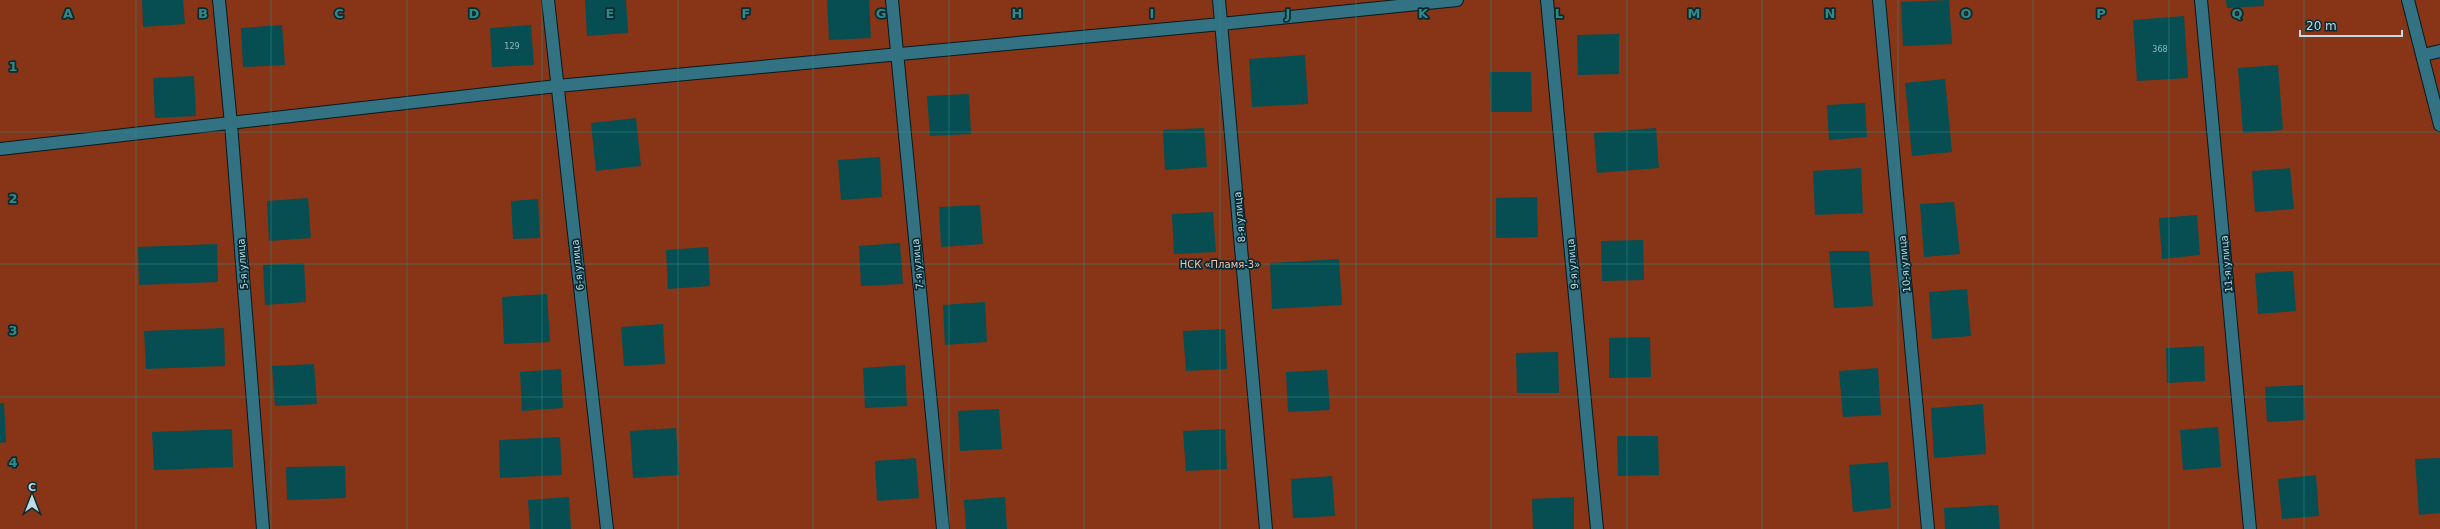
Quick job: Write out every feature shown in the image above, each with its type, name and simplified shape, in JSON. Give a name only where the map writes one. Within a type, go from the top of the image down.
[{"type":"street","name":"5-я улица","points":[[219,0],[231,124],[262,529]]},
{"type":"street","name":"6-я улица","points":[[548,0],[607,529]]},
{"type":"street","name":"7-я улица","points":[[892,0],[943,529]]},
{"type":"street","name":"8-я улица","points":[[1219,0],[1266,529]]},
{"type":"street","points":[[0,150],[557,86],[1222,24],[1457,0]]},
{"type":"street","name":"9-я улица","points":[[1547,0],[1597,529]]},
{"type":"street","name":"10-я улица","points":[[1879,0],[1928,529]]},
{"type":"street","name":"11-я улица","points":[[2201,0],[2250,529]]},
{"type":"street","points":[[2408,0],[2440,125]]},
{"type":"street","points":[[2423,55],[2440,51]]},
{"type":"green space","name":"НСК «Пламя-3»","points":[[0,0],[2440,0],[2440,529],[0,529]]},
{"type":"building","points":[[142,0],[183,0],[185,24],[143,27]]},
{"type":"building","points":[[585,0],[626,0],[628,33],[587,36]]},
{"type":"building","points":[[827,0],[869,0],[871,38],[829,40]]},
{"type":"building","points":[[1949,0],[1952,44],[1903,46],[1901,2]]},
{"type":"building","points":[[2226,0],[2264,0],[2264,6],[2227,8]]},
{"type":"building","points":[[2184,16],[2188,78],[2137,81],[2133,20]]},
{"type":"building","points":[[282,25],[285,65],[243,67],[241,28]]},
{"type":"building","points":[[531,25],[534,65],[492,67],[490,28]]},
{"type":"building","points":[[1619,34],[1619,74],[1578,75],[1577,35]]},
{"type":"building","points":[[1305,55],[1308,104],[1252,107],[1249,59]]},
{"type":"building","points":[[2278,65],[2283,130],[2243,133],[2238,68]]},
{"type":"building","points":[[1490,72],[1531,72],[1532,112],[1491,112]]},
{"type":"building","points":[[194,76],[196,116],[155,118],[153,78]]},
{"type":"building","points":[[1945,79],[1952,152],[1912,156],[1905,83]]},
{"type":"building","points":[[969,94],[971,134],[930,136],[927,96]]},
{"type":"building","points":[[1865,103],[1867,137],[1829,140],[1827,105]]},
{"type":"building","points":[[636,118],[641,166],[596,171],[591,123]]},
{"type":"building","points":[[1204,128],[1207,167],[1165,170],[1163,130]]},
{"type":"building","points":[[1656,128],[1659,168],[1597,173],[1594,133]]},
{"type":"building","points":[[880,157],[882,197],[841,200],[838,160]]},
{"type":"building","points":[[1861,168],[1863,213],[1815,215],[1813,171]]},
{"type":"building","points":[[2290,168],[2294,209],[2255,212],[2252,171]]},
{"type":"building","points":[[1537,197],[1538,237],[1496,238],[1496,198]]},
{"type":"building","points":[[308,198],[311,238],[269,241],[267,201]]},
{"type":"building","points":[[538,199],[540,238],[513,239],[511,201]]},
{"type":"building","points":[[1954,202],[1960,254],[1924,257],[1920,204]]},
{"type":"building","points":[[980,205],[983,244],[941,247],[939,207]]},
{"type":"building","points":[[1213,212],[1216,252],[1174,254],[1172,214]]},
{"type":"building","points":[[2197,215],[2200,255],[2162,259],[2159,218]]},
{"type":"building","points":[[1643,240],[1644,280],[1602,281],[1601,241]]},
{"type":"building","points":[[900,243],[903,284],[861,286],[859,246]]},
{"type":"building","points":[[217,244],[218,282],[139,285],[138,247]]},
{"type":"building","points":[[708,247],[710,286],[668,289],[666,250]]},
{"type":"building","points":[[1829,251],[1869,251],[1873,306],[1834,308]]},
{"type":"building","points":[[1339,259],[1342,305],[1272,309],[1270,263]]},
{"type":"building","points":[[304,263],[306,302],[265,305],[263,265]]},
{"type":"building","points":[[2293,271],[2296,311],[2258,314],[2255,273]]},
{"type":"building","points":[[1967,289],[1971,336],[1932,339],[1929,292]]},
{"type":"building","points":[[547,294],[550,342],[504,344],[502,297]]},
{"type":"building","points":[[985,302],[987,342],[945,345],[943,305]]},
{"type":"building","points":[[663,324],[665,364],[624,366],[621,327]]},
{"type":"building","points":[[224,328],[225,366],[146,369],[144,331]]},
{"type":"building","points":[[1225,329],[1227,369],[1186,371],[1183,331]]},
{"type":"building","points":[[1650,337],[1651,377],[1609,378],[1609,338]]},
{"type":"building","points":[[2204,346],[2205,381],[2167,383],[2166,348]]},
{"type":"building","points":[[1558,352],[1559,393],[1517,393],[1516,353]]},
{"type":"building","points":[[314,364],[317,404],[275,406],[272,366]]},
{"type":"building","points":[[905,365],[907,406],[865,408],[863,368]]},
{"type":"building","points":[[1878,368],[1881,415],[1843,417],[1839,371]]},
{"type":"building","points":[[561,369],[563,408],[522,411],[520,372]]},
{"type":"building","points":[[1327,370],[1330,410],[1288,412],[1286,372]]},
{"type":"building","points":[[2303,385],[2305,420],[2267,422],[2265,387]]},
{"type":"building","points":[[0,403],[4,403],[6,442],[0,443]]},
{"type":"building","points":[[1983,404],[1986,454],[1934,458],[1931,408]]},
{"type":"building","points":[[999,409],[1002,449],[960,451],[958,411]]},
{"type":"building","points":[[2218,427],[2221,467],[2183,470],[2180,430]]},
{"type":"building","points":[[676,428],[679,475],[633,478],[630,431]]},
{"type":"building","points":[[232,429],[233,467],[154,470],[152,432]]},
{"type":"building","points":[[1225,429],[1227,469],[1186,471],[1183,431]]},
{"type":"building","points":[[1617,436],[1658,436],[1659,475],[1618,476]]},
{"type":"building","points":[[560,437],[562,475],[500,478],[499,440]]},
{"type":"building","points":[[916,458],[919,498],[877,501],[875,461]]},
{"type":"building","points":[[2440,458],[2440,513],[2419,515],[2415,459]]},
{"type":"building","points":[[1888,462],[1891,508],[1853,512],[1849,465]]},
{"type":"building","points":[[345,466],[346,498],[287,500],[286,467]]},
{"type":"building","points":[[2316,475],[2319,516],[2282,519],[2278,479]]},
{"type":"building","points":[[1332,476],[1335,516],[1293,518],[1291,479]]},
{"type":"building","points":[[569,497],[571,529],[530,529],[528,500]]},
{"type":"building","points":[[1005,497],[1007,529],[966,529],[964,500]]},
{"type":"building","points":[[1574,497],[1574,529],[1533,529],[1532,499]]},
{"type":"building","points":[[1998,505],[2000,529],[1945,529],[1944,508]]}]
